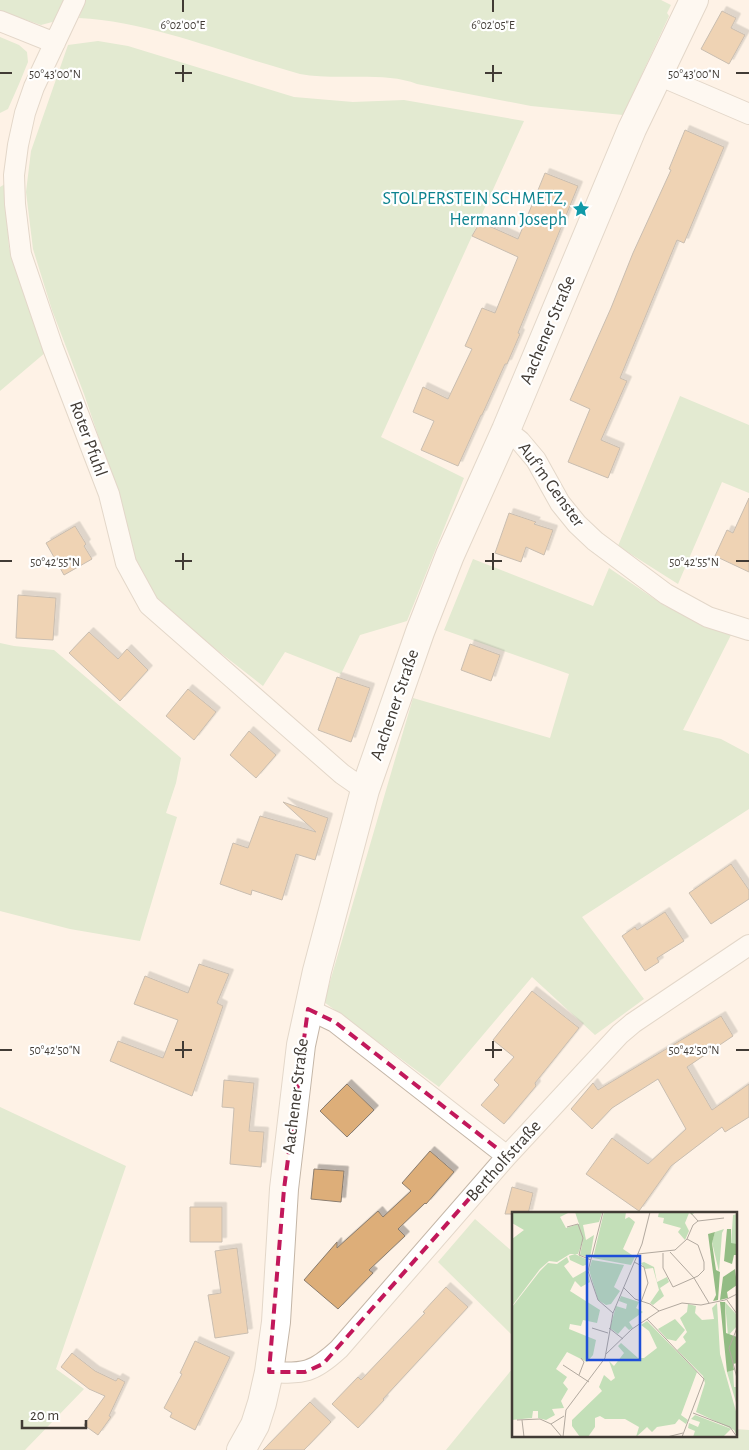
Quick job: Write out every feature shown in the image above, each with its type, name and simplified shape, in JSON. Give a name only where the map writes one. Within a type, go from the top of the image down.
[{"type":"street","name":"Roter Pfuhl","points":[[75,0],[34,87],[25,113],[14,175],[15,204],[20,254],[53,348],[109,494],[126,563],[149,605],[342,774],[365,790]]},
{"type":"street","name":"Aachener Straße","points":[[240,1450],[255,1424],[269,1372],[276,1322],[284,1189],[300,1054],[308,1009],[365,790],[420,632],[450,555],[506,430],[632,129],[694,0]]},
{"type":"street","points":[[0,21],[55,43]]},
{"type":"street","points":[[658,75],[749,114]]},
{"type":"street","name":"Auf'm Genster","points":[[506,430],[520,441],[536,460],[560,503],[577,524],[595,541],[666,594],[708,617],[749,630]]},
{"type":"street","name":"Bertholfstraße","points":[[269,1372],[305,1372],[323,1364],[339,1349],[507,1156],[620,1034],[633,1023],[749,945]]},
{"type":"street","points":[[308,1009],[335,1022],[507,1156]]},
{"type":"highlighted area","points":[[308,1009],[335,1022],[507,1156],[323,1364],[305,1372],[269,1372],[284,1189]]},
{"type":"green space","points":[[0,0],[68,0],[56,21],[41,25],[0,11]]},
{"type":"green space","points":[[85,0],[661,0],[671,5],[667,13],[669,16],[623,115],[531,106],[390,78],[329,77],[300,74],[146,28],[124,23],[79,18]]},
{"type":"green space","points":[[0,37],[19,45],[27,52],[28,62],[8,109],[0,113]]},
{"type":"green space","points":[[98,41],[128,46],[294,97],[353,102],[404,100],[524,121],[381,437],[464,478],[407,621],[360,635],[341,674],[285,652],[263,686],[159,605],[135,563],[118,494],[84,394],[52,310],[33,249],[26,192],[31,151],[68,45]]},
{"type":"green space","points":[[5,184],[9,248],[46,352],[0,391],[0,187]]},
{"type":"green space","points":[[680,396],[749,425],[749,493],[722,482],[678,584],[618,546]]},
{"type":"green space","points":[[473,559],[593,606],[609,568],[665,606],[731,635],[683,730],[721,739],[749,754],[749,809],[582,917],[644,999],[595,1035],[532,977],[439,1087],[324,1002],[413,698],[550,738],[569,674],[444,630]]},
{"type":"green space","points":[[0,643],[54,650],[181,758],[176,783],[166,813],[177,817],[140,941],[70,929],[0,911]]},
{"type":"green space","points":[[0,1107],[126,1166],[56,1369],[84,1389],[25,1450],[0,1450]]},
{"type":"green space","points":[[475,1219],[512,1251],[512,1335],[438,1262]]},
{"type":"green space","points":[[512,1369],[512,1438],[736,1438],[736,1429],[749,1430],[749,1450],[446,1450]]},
{"type":"building","points":[[722,11],[736,18],[731,28],[745,35],[729,64],[701,49]]},
{"type":"building","points":[[685,130],[724,147],[684,243],[677,240],[620,378],[627,381],[601,440],[620,448],[608,478],[568,462],[590,409],[570,400],[671,170],[669,169]]},
{"type":"building","points":[[545,173],[578,186],[518,333],[520,334],[458,466],[421,450],[434,421],[413,412],[423,387],[448,399],[472,349],[465,346],[482,308],[495,313],[518,257],[472,236],[480,222],[518,239]]},
{"type":"building","points":[[749,498],[749,572],[715,556],[727,530],[733,533]]},
{"type":"building","points":[[509,513],[553,530],[544,555],[526,547],[521,562],[495,553]]},
{"type":"building","points":[[75,526],[86,544],[84,546],[92,559],[64,575],[46,543]]},
{"type":"building","points":[[18,595],[56,598],[53,640],[16,638]]},
{"type":"building","points":[[89,632],[118,659],[127,649],[148,670],[120,701],[69,653]]},
{"type":"building","points":[[470,644],[500,655],[491,681],[461,670]]},
{"type":"building","points":[[337,677],[370,688],[351,742],[318,730]]},
{"type":"building","points":[[188,689],[216,712],[194,740],[166,716]]},
{"type":"building","points":[[249,731],[276,755],[256,778],[230,755]]},
{"type":"building","points":[[283,802],[328,818],[315,860],[296,854],[282,900],[252,890],[251,895],[220,884],[233,843],[248,848],[260,816],[316,832]]},
{"type":"building","points":[[731,864],[749,890],[749,899],[711,924],[689,893]]},
{"type":"building","points":[[665,912],[684,941],[657,958],[659,962],[645,971],[622,936],[635,927],[637,930]]},
{"type":"building","points":[[199,964],[229,974],[217,1003],[223,1006],[192,1096],[110,1061],[118,1041],[163,1058],[178,1020],[134,1004],[145,976],[188,993]]},
{"type":"building","points":[[532,991],[579,1028],[535,1083],[536,1086],[504,1124],[481,1105],[499,1085],[494,1080],[514,1057],[493,1040]]},
{"type":"building","points":[[721,1016],[733,1036],[687,1067],[712,1110],[749,1084],[749,1117],[725,1132],[722,1127],[671,1166],[639,1211],[586,1174],[612,1138],[648,1164],[686,1129],[658,1079],[612,1108],[592,1129],[571,1109],[593,1083],[598,1090]]},
{"type":"building","points":[[224,1080],[254,1083],[249,1131],[264,1132],[261,1167],[230,1164],[234,1108],[222,1107]]},
{"type":"building","points":[[347,1084],[374,1110],[347,1137],[320,1111]]},
{"type":"building","points":[[430,1151],[454,1172],[426,1204],[398,1229],[405,1236],[369,1270],[373,1273],[338,1309],[304,1280],[337,1242],[337,1248],[378,1211],[383,1217],[411,1191],[402,1183]]},
{"type":"building","points":[[314,1169],[344,1171],[341,1202],[311,1199]]},
{"type":"building","points":[[512,1187],[533,1193],[528,1212],[505,1214]]},
{"type":"building","points":[[190,1207],[222,1207],[222,1242],[190,1242]]},
{"type":"building","points":[[237,1248],[248,1333],[215,1338],[208,1295],[221,1293],[215,1251]]},
{"type":"building","points":[[446,1287],[468,1307],[358,1428],[332,1404],[358,1377],[361,1380],[425,1313],[423,1312]]},
{"type":"building","points":[[195,1341],[230,1357],[195,1430],[170,1417],[172,1413],[164,1408],[182,1374],[180,1373]]},
{"type":"building","points":[[72,1353],[95,1371],[116,1381],[118,1378],[125,1382],[109,1416],[111,1417],[98,1435],[84,1425],[105,1396],[89,1389],[61,1367]]},
{"type":"building","points":[[310,1402],[331,1422],[304,1450],[263,1450]]},
{"type":"place","name":"STOLPERSTEIN SCHMETZ, Hermann Joseph","points":[[581,209]]}]
